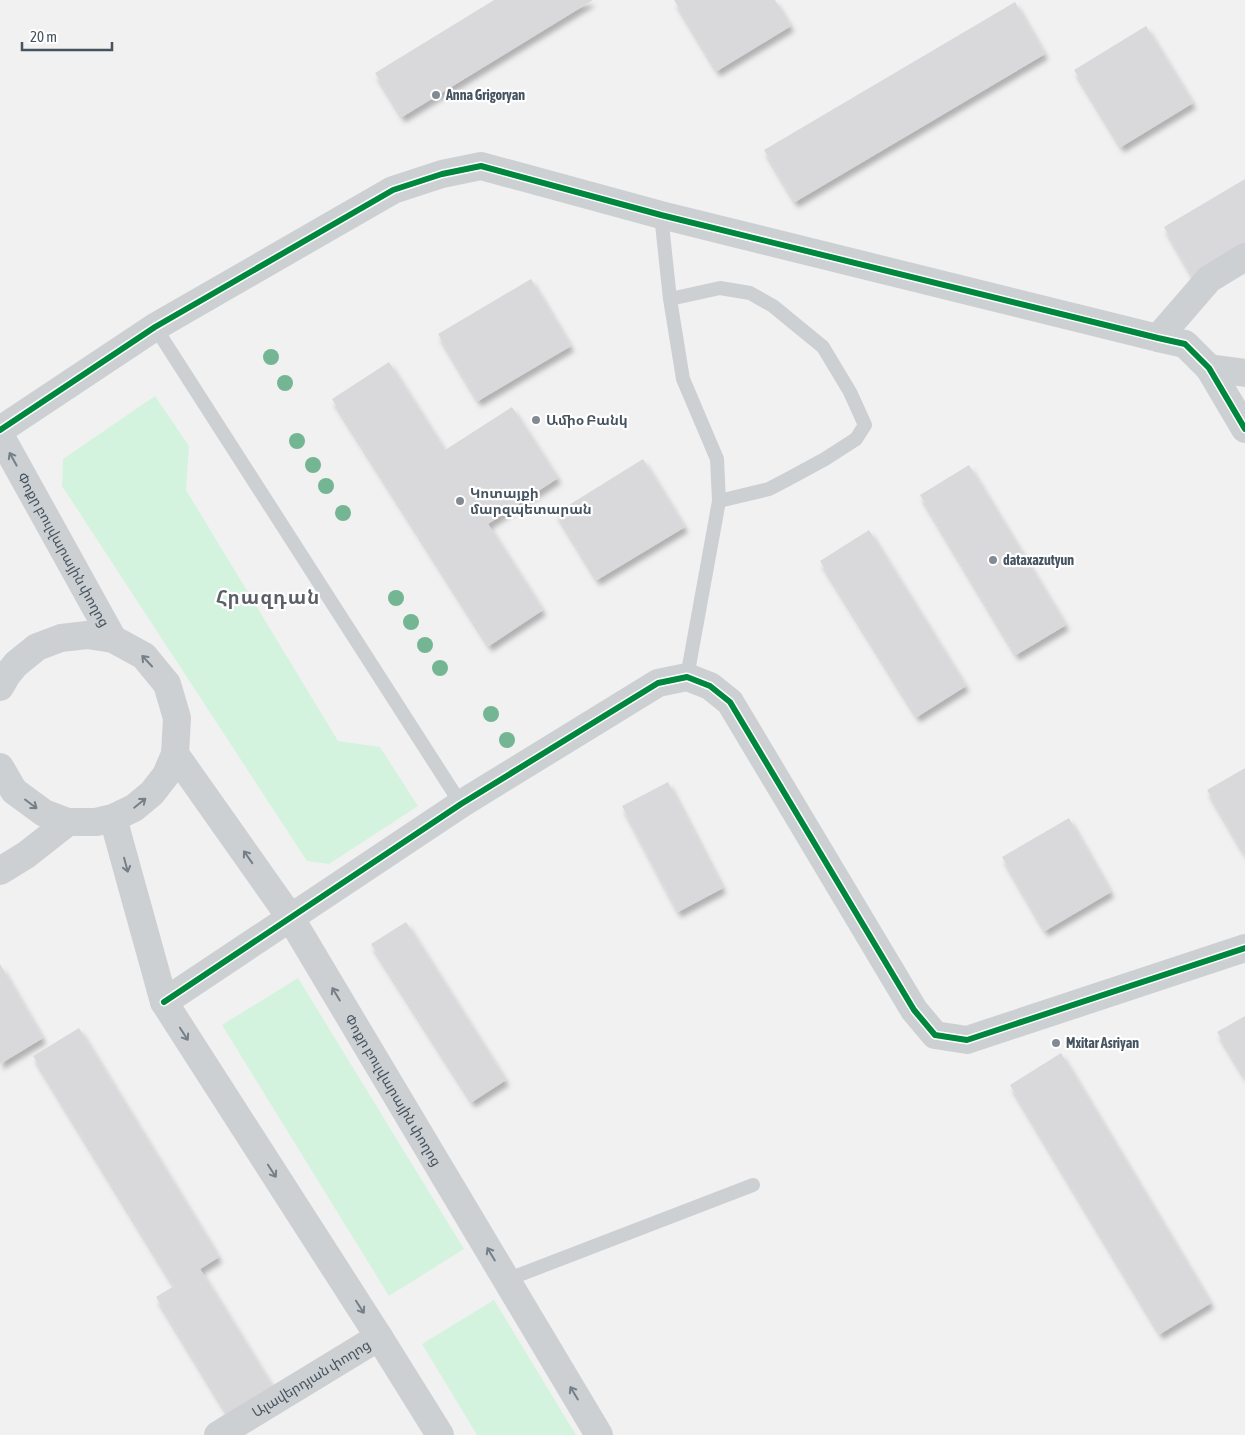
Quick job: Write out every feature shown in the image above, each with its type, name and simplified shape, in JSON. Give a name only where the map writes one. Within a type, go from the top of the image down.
[{"type":"street","points":[[0,430],[155,327],[393,190],[442,174],[481,166],[661,215],[1185,344],[1210,368],[1245,429]]},
{"type":"street","points":[[1158,338],[1209,279],[1245,257]]},
{"type":"street","points":[[1210,368],[1245,373]]},
{"type":"street","name":"Փոքր բուլվարային փողոց","points":[[0,435],[113,639]]},
{"type":"street","points":[[0,687],[7,675],[8,655],[37,648],[61,638],[87,635],[113,639],[144,656],[167,684],[177,718],[174,754],[166,775],[152,793],[134,808],[113,818],[96,822],[68,822],[44,813],[14,791],[0,767]]},
{"type":"street","points":[[164,1002],[461,804],[658,682],[687,677],[710,686],[730,702],[914,1010],[935,1035],[967,1040],[1245,948]]},
{"type":"street","name":"Փոքր բուլվարային փողոց","points":[[174,754],[290,917],[599,1435]]},
{"type":"street","points":[[113,818],[164,1002],[440,1435]]},
{"type":"street","points":[[0,871],[26,855],[68,822]]},
{"type":"street","name":"Ալավերդյան փողոց","points":[[218,1435],[379,1337]]},
{"type":"lane","points":[[661,215],[670,299],[683,379],[717,459],[719,501],[687,677]]},
{"type":"lane","points":[[670,299],[720,288],[750,293],[773,306],[823,347],[850,392],[865,425],[856,439],[825,459],[769,489],[719,501]]},
{"type":"lane","points":[[155,327],[461,804]]},
{"type":"lane","points":[[506,1280],[753,1185]]},
{"type":"green space","points":[[155,396],[189,446],[186,490],[338,741],[380,747],[418,806],[329,864],[307,861],[62,486],[63,459]]},
{"type":"green space","points":[[298,978],[464,1249],[389,1296],[222,1025]]},
{"type":"green space","points":[[494,1300],[576,1435],[477,1435],[422,1344]]},
{"type":"building","points":[[494,0],[593,0],[402,117],[375,73]]},
{"type":"building","points":[[674,0],[775,0],[791,26],[717,71]]},
{"type":"building","points":[[1015,2],[1045,54],[795,202],[764,150]]},
{"type":"building","points":[[1146,26],[1193,103],[1121,147],[1074,70]]},
{"type":"building","points":[[1245,179],[1245,249],[1194,279],[1164,227]]},
{"type":"building","points":[[531,279],[571,346],[478,401],[438,334]]},
{"type":"building","name":"Կոտայքի մարզպետարան","points":[[389,362],[445,450],[512,407],[558,478],[488,524],[543,610],[489,646],[332,399]]},
{"type":"building","points":[[643,459],[685,527],[597,580],[556,513]]},
{"type":"building","name":"dataxazutyun","points":[[969,465],[1066,625],[1016,655],[920,495]]},
{"type":"building","points":[[869,530],[966,686],[917,717],[820,561]]},
{"type":"building","points":[[1245,768],[1245,855],[1207,790]]},
{"type":"building","points":[[668,782],[723,888],[678,912],[622,806]]},
{"type":"building","points":[[1069,818],[1111,892],[1045,931],[1002,857]]},
{"type":"building","points":[[406,922],[506,1080],[472,1102],[371,944]]},
{"type":"building","points":[[0,964],[43,1038],[0,1064]]},
{"type":"building","points":[[1245,1016],[1245,1078],[1217,1032]]},
{"type":"building","points":[[79,1028],[219,1257],[200,1269],[276,1392],[231,1420],[156,1297],[174,1286],[33,1056]]},
{"type":"building","points":[[1061,1053],[1211,1303],[1160,1334],[1010,1085]]},
{"type":"cycle path","points":[[0,430],[155,327],[393,190],[442,174],[481,166],[661,215],[1185,344],[1209,368],[1245,429]]},
{"type":"cycle path","points":[[164,1002],[461,804],[658,683],[687,677],[710,686],[730,702],[914,1010],[935,1035],[967,1040],[1245,948]]},
{"type":"place","name":"Anna Grigoryan","points":[[436,95]]},
{"type":"place","name":"Ամիօ Բանկ","points":[[536,420]]},
{"type":"place","name":"Կոտայքի մարզպետարան","points":[[460,501]]},
{"type":"place","name":"dataxazutyun","points":[[993,560]]},
{"type":"place","name":"Mxitar Asriyan","points":[[1056,1043]]},
{"type":"district","name":"Հրազդան","points":[[268,597]]}]
